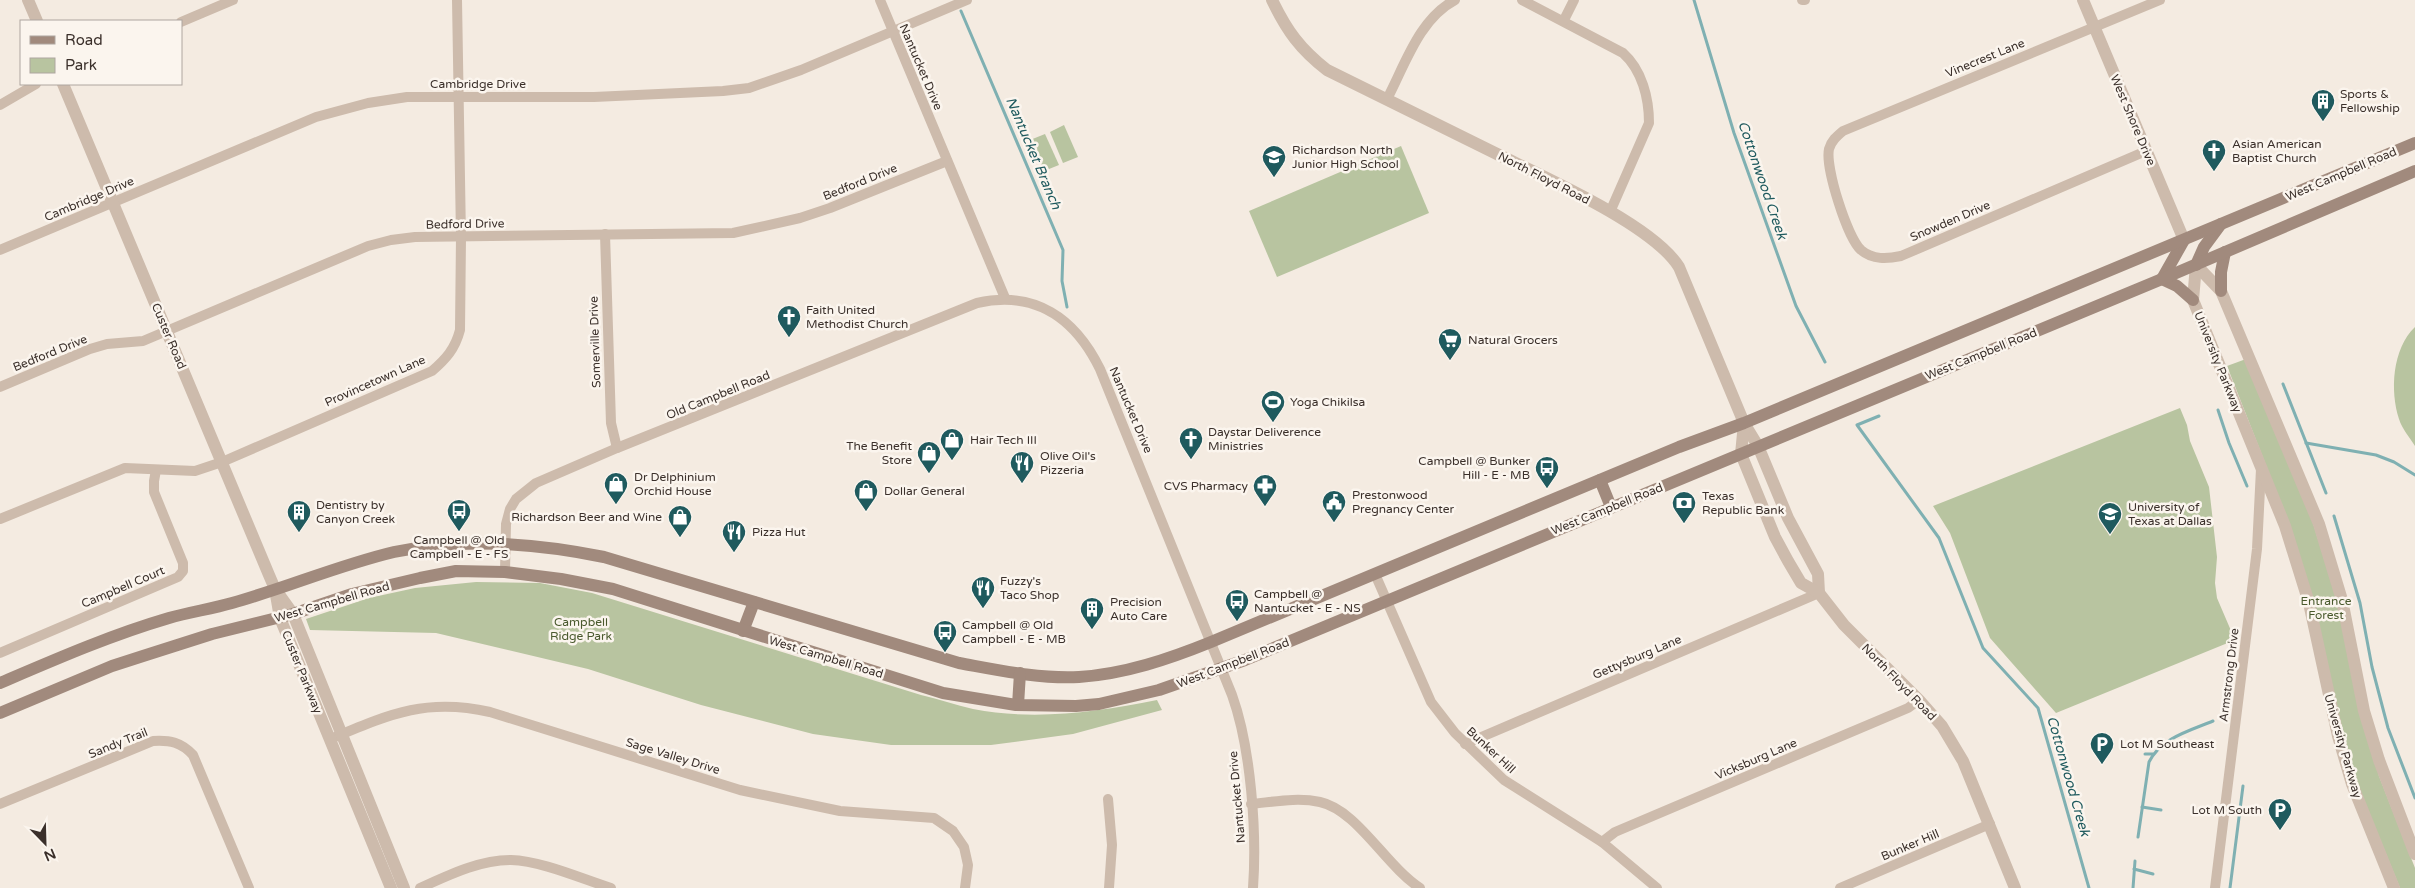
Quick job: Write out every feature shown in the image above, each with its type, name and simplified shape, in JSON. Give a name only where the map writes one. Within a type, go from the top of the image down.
[{"type":"main road","name":"West Campbell Road","points":[[0,683],[107,639],[170,618],[231,603],[395,552],[451,544],[505,544],[557,548],[604,557],[929,656],[1020,673],[1079,677],[1118,672],[1167,658],[1211,642],[1600,480],[1744,423],[2415,143]]},
{"type":"main road","name":"West Campbell Road","points":[[0,714],[119,664],[212,634],[294,614],[352,594],[456,571],[504,572],[560,579],[613,589],[943,693],[1018,705],[1076,706],[1099,704],[1159,690],[1222,669],[2196,265],[2415,171]]},
{"type":"main road","points":[[2160,250],[2196,265],[2204,247],[2221,224]]},
{"type":"main road","points":[[2193,300],[2177,286],[2162,279],[2184,240],[2225,252],[2221,272],[2222,290]]},
{"type":"main road","points":[[1600,480],[1611,507]]},
{"type":"main road","points":[[743,631],[754,602]]},
{"type":"main road","points":[[1018,705],[1020,673]]},
{"type":"street","points":[[28,0],[37,20]]},
{"type":"street","points":[[182,22],[233,0]]},
{"type":"street","name":"Provincetown Lane","points":[[0,519],[125,468],[195,472],[432,371],[446,359],[456,344],[460,330],[461,237],[457,0]]},
{"type":"street","name":"Nantucket Drive","points":[[880,0],[1005,298],[1037,304],[1063,319],[1082,337],[1094,355],[1222,669],[1243,730],[1255,860],[1253,888]]},
{"type":"street","name":"Cambridge Drive","points":[[0,250],[316,117],[339,110],[388,99],[459,96],[594,97],[723,92],[749,88],[801,70],[967,0]]},
{"type":"street","name":"North Floyd Road","points":[[1272,0],[1286,28],[1298,46],[1327,70],[1610,212],[1646,235],[1674,258],[1744,423],[1758,446],[1788,518],[1818,574],[1818,593]]},
{"type":"street","points":[[1387,99],[1422,30],[1434,15],[1455,0]]},
{"type":"street","points":[[1522,0],[1615,48],[1631,60],[1647,97],[1649,123],[1610,212]]},
{"type":"street","points":[[1564,20],[1574,0]]},
{"type":"street","name":"West Shore Drive","points":[[2083,0],[2184,240]]},
{"type":"street","name":"Vinecrest Lane","points":[[1829,150],[1835,138],[1854,125],[2160,0]]},
{"type":"street","points":[[0,105],[34,85]]},
{"type":"street","name":"Custer Road","points":[[63,85],[275,589]]},
{"type":"street","name":"Snowden Drive","points":[[1829,150],[1828,163],[1831,178],[1853,240],[1861,250],[1872,256],[1886,259],[1901,256],[2146,151]]},
{"type":"street","name":"Bedford Drive","points":[[0,387],[90,349],[107,344],[144,341],[368,246],[391,240],[415,237],[733,233],[764,227],[830,208],[947,161]]},
{"type":"street","name":"Somerville Drive","points":[[605,234],[611,423],[617,448]]},
{"type":"street","points":[[2196,265],[2222,290],[2319,524],[2342,600],[2366,719],[2396,809],[2415,854]]},
{"type":"street","name":"University Parkway","points":[[2196,265],[2193,300],[2261,465],[2299,569],[2338,736],[2352,784],[2394,888]]},
{"type":"street","name":"Old Campbell Road","points":[[504,572],[506,522],[510,509],[526,490],[549,477],[949,313],[977,303],[1005,298]]},
{"type":"street","name":"North Floyd Road","points":[[1744,423],[1742,454],[1775,537],[1788,561],[1802,583],[1818,593],[1844,625],[1919,700],[1954,743],[1990,824],[2015,888]]},
{"type":"street","name":"Armstrong Drive","points":[[2215,888],[2258,550],[2261,465]]},
{"type":"street","name":"Campbell Court","points":[[0,653],[178,578],[183,571],[183,563],[154,492],[156,470]]},
{"type":"street","name":"Bunker Hill","points":[[1375,574],[1431,702],[1444,722],[1493,771],[1513,787],[1602,842],[1657,888]]},
{"type":"street","name":"Custer Parkway","points":[[275,589],[294,614],[404,888]]},
{"type":"street","name":"Custer Parkway","points":[[275,589],[280,618],[391,888]]},
{"type":"street","name":"Gettysburg Lane","points":[[1465,744],[1818,593]]},
{"type":"street","name":"Vicksburg Lane","points":[[1602,842],[1616,832],[1908,708],[1919,700]]},
{"type":"street","name":"Sage Valley Drive","points":[[330,739],[383,717],[412,708],[464,706],[490,712],[693,776],[776,799],[840,811],[934,818],[952,831],[964,847],[968,865],[965,888]]},
{"type":"street","name":"Sandy Trail","points":[[0,804],[153,741],[175,742],[186,747],[193,755],[249,888]]},
{"type":"street","points":[[1108,799],[1112,846],[1109,888]]},
{"type":"street","points":[[1251,804],[1308,800],[1328,805],[1354,822],[1399,872],[1420,888]]},
{"type":"street","name":"Bunker Hill","points":[[1840,888],[1990,824]]},
{"type":"street","points":[[420,888],[460,871],[485,863],[512,860],[538,865],[612,888]]},
{"type":"green space","points":[[1064,125],[1078,157],[1063,163],[1050,132]]},
{"type":"green space","points":[[1045,134],[1059,165],[1044,171],[1030,140]]},
{"type":"green space","points":[[1401,146],[1429,213],[1277,277],[1249,211]]},
{"type":"green space","points":[[2415,327],[2415,446],[2399,419],[2394,396],[2394,383],[2397,358],[2407,336]]},
{"type":"green space","name":"Entrance Forest","points":[[2246,359],[2313,523],[2337,601],[2379,776],[2415,868],[2415,888],[2400,888],[2356,781],[2291,529],[2227,366]]},
{"type":"green space","points":[[2180,408],[2187,425],[2190,441],[2209,487],[2217,557],[2215,583],[2217,598],[2235,640],[2056,713],[1990,638],[1950,533],[1933,506]]},
{"type":"green space","name":"Campbell Ridge Park","points":[[476,582],[540,583],[592,593],[921,695],[973,709],[996,713],[1065,714],[1157,700],[1162,710],[1073,734],[991,745],[891,745],[813,734],[701,705],[588,669],[436,633],[310,630],[306,619],[369,598],[415,588]]},
{"type":"waterway","name":"Cottonwood Creek","points":[[1694,0],[1734,133],[1796,306],[1825,362]]},
{"type":"waterway","name":"Nantucket Branch","points":[[961,11],[1063,250],[1062,281],[1067,307]]},
{"type":"waterway","points":[[2283,384],[2326,493]]},
{"type":"waterway","points":[[2218,410],[2247,486]]},
{"type":"waterway","name":"Cottonwood Creek","points":[[1879,416],[1857,425],[1939,538],[1983,648],[2038,708],[2089,888]]},
{"type":"waterway","points":[[2306,443],[2376,455],[2394,462],[2415,475]]},
{"type":"waterway","points":[[2334,516],[2360,603],[2372,667],[2388,728],[2415,798]]},
{"type":"waterway","points":[[2138,837],[2149,762],[2154,754],[2176,736],[2213,721]]},
{"type":"waterway","points":[[2145,754],[2153,754]]},
{"type":"waterway","points":[[2230,888],[2243,786]]},
{"type":"waterway","points":[[2142,807],[2161,810]]},
{"type":"waterway","points":[[2133,888],[2135,861]]},
{"type":"waterway","points":[[2134,869],[2153,874]]},
{"type":"place","name":"Sports & Fellowship","points":[[2323,122]]},
{"type":"place","name":"Asian American Baptist Church","points":[[2214,172]]},
{"type":"place","name":"Richardson North Junior High School","points":[[1274,178]]},
{"type":"place","name":"Faith United Methodist Church","points":[[789,338]]},
{"type":"place","name":"Natural Grocers","points":[[1450,361]]},
{"type":"place","name":"Yoga Chikilsa","points":[[1273,423]]},
{"type":"place","name":"Daystar Deliverence Ministries","points":[[1191,460]]},
{"type":"place","name":"Hair Tech III","points":[[952,461]]},
{"type":"place","name":"The Benefit Store","points":[[929,474]]},
{"type":"place","name":"Olive Oil's Pizzeria","points":[[1022,484]]},
{"type":"place","name":"Campbell @ Bunker Hill - E - MB","points":[[1547,489]]},
{"type":"place","name":"Dr Delphinium Orchid House","points":[[616,505]]},
{"type":"place","name":"CVS Pharmacy","points":[[1265,507]]},
{"type":"place","name":"Dollar General","points":[[866,512]]},
{"type":"place","name":"Prestonwood Pregnancy Center","points":[[1334,523]]},
{"type":"place","name":"Texas Republic Bank","points":[[1684,524]]},
{"type":"place","name":"Campbell @ Old Campbell - E - FS","points":[[459,532]]},
{"type":"place","name":"Dentistry by Canyon Creek","points":[[299,533]]},
{"type":"place","name":"University of Texas at Dallas","points":[[2110,535]]},
{"type":"place","name":"Richardson Beer and Wine","points":[[680,538]]},
{"type":"place","name":"Pizza Hut","points":[[734,553]]},
{"type":"place","name":"Fuzzy's Taco Shop","points":[[983,609]]},
{"type":"place","name":"Campbell @ Nantucket - E - NS","points":[[1237,622]]},
{"type":"place","name":"Precision Auto Care","points":[[1092,630]]},
{"type":"place","name":"Campbell @ Old Campbell - E - MB","points":[[945,653]]},
{"type":"place","name":"Lot M Southeast","points":[[2102,765]]},
{"type":"place","name":"Lot M South","points":[[2280,831]]}]
